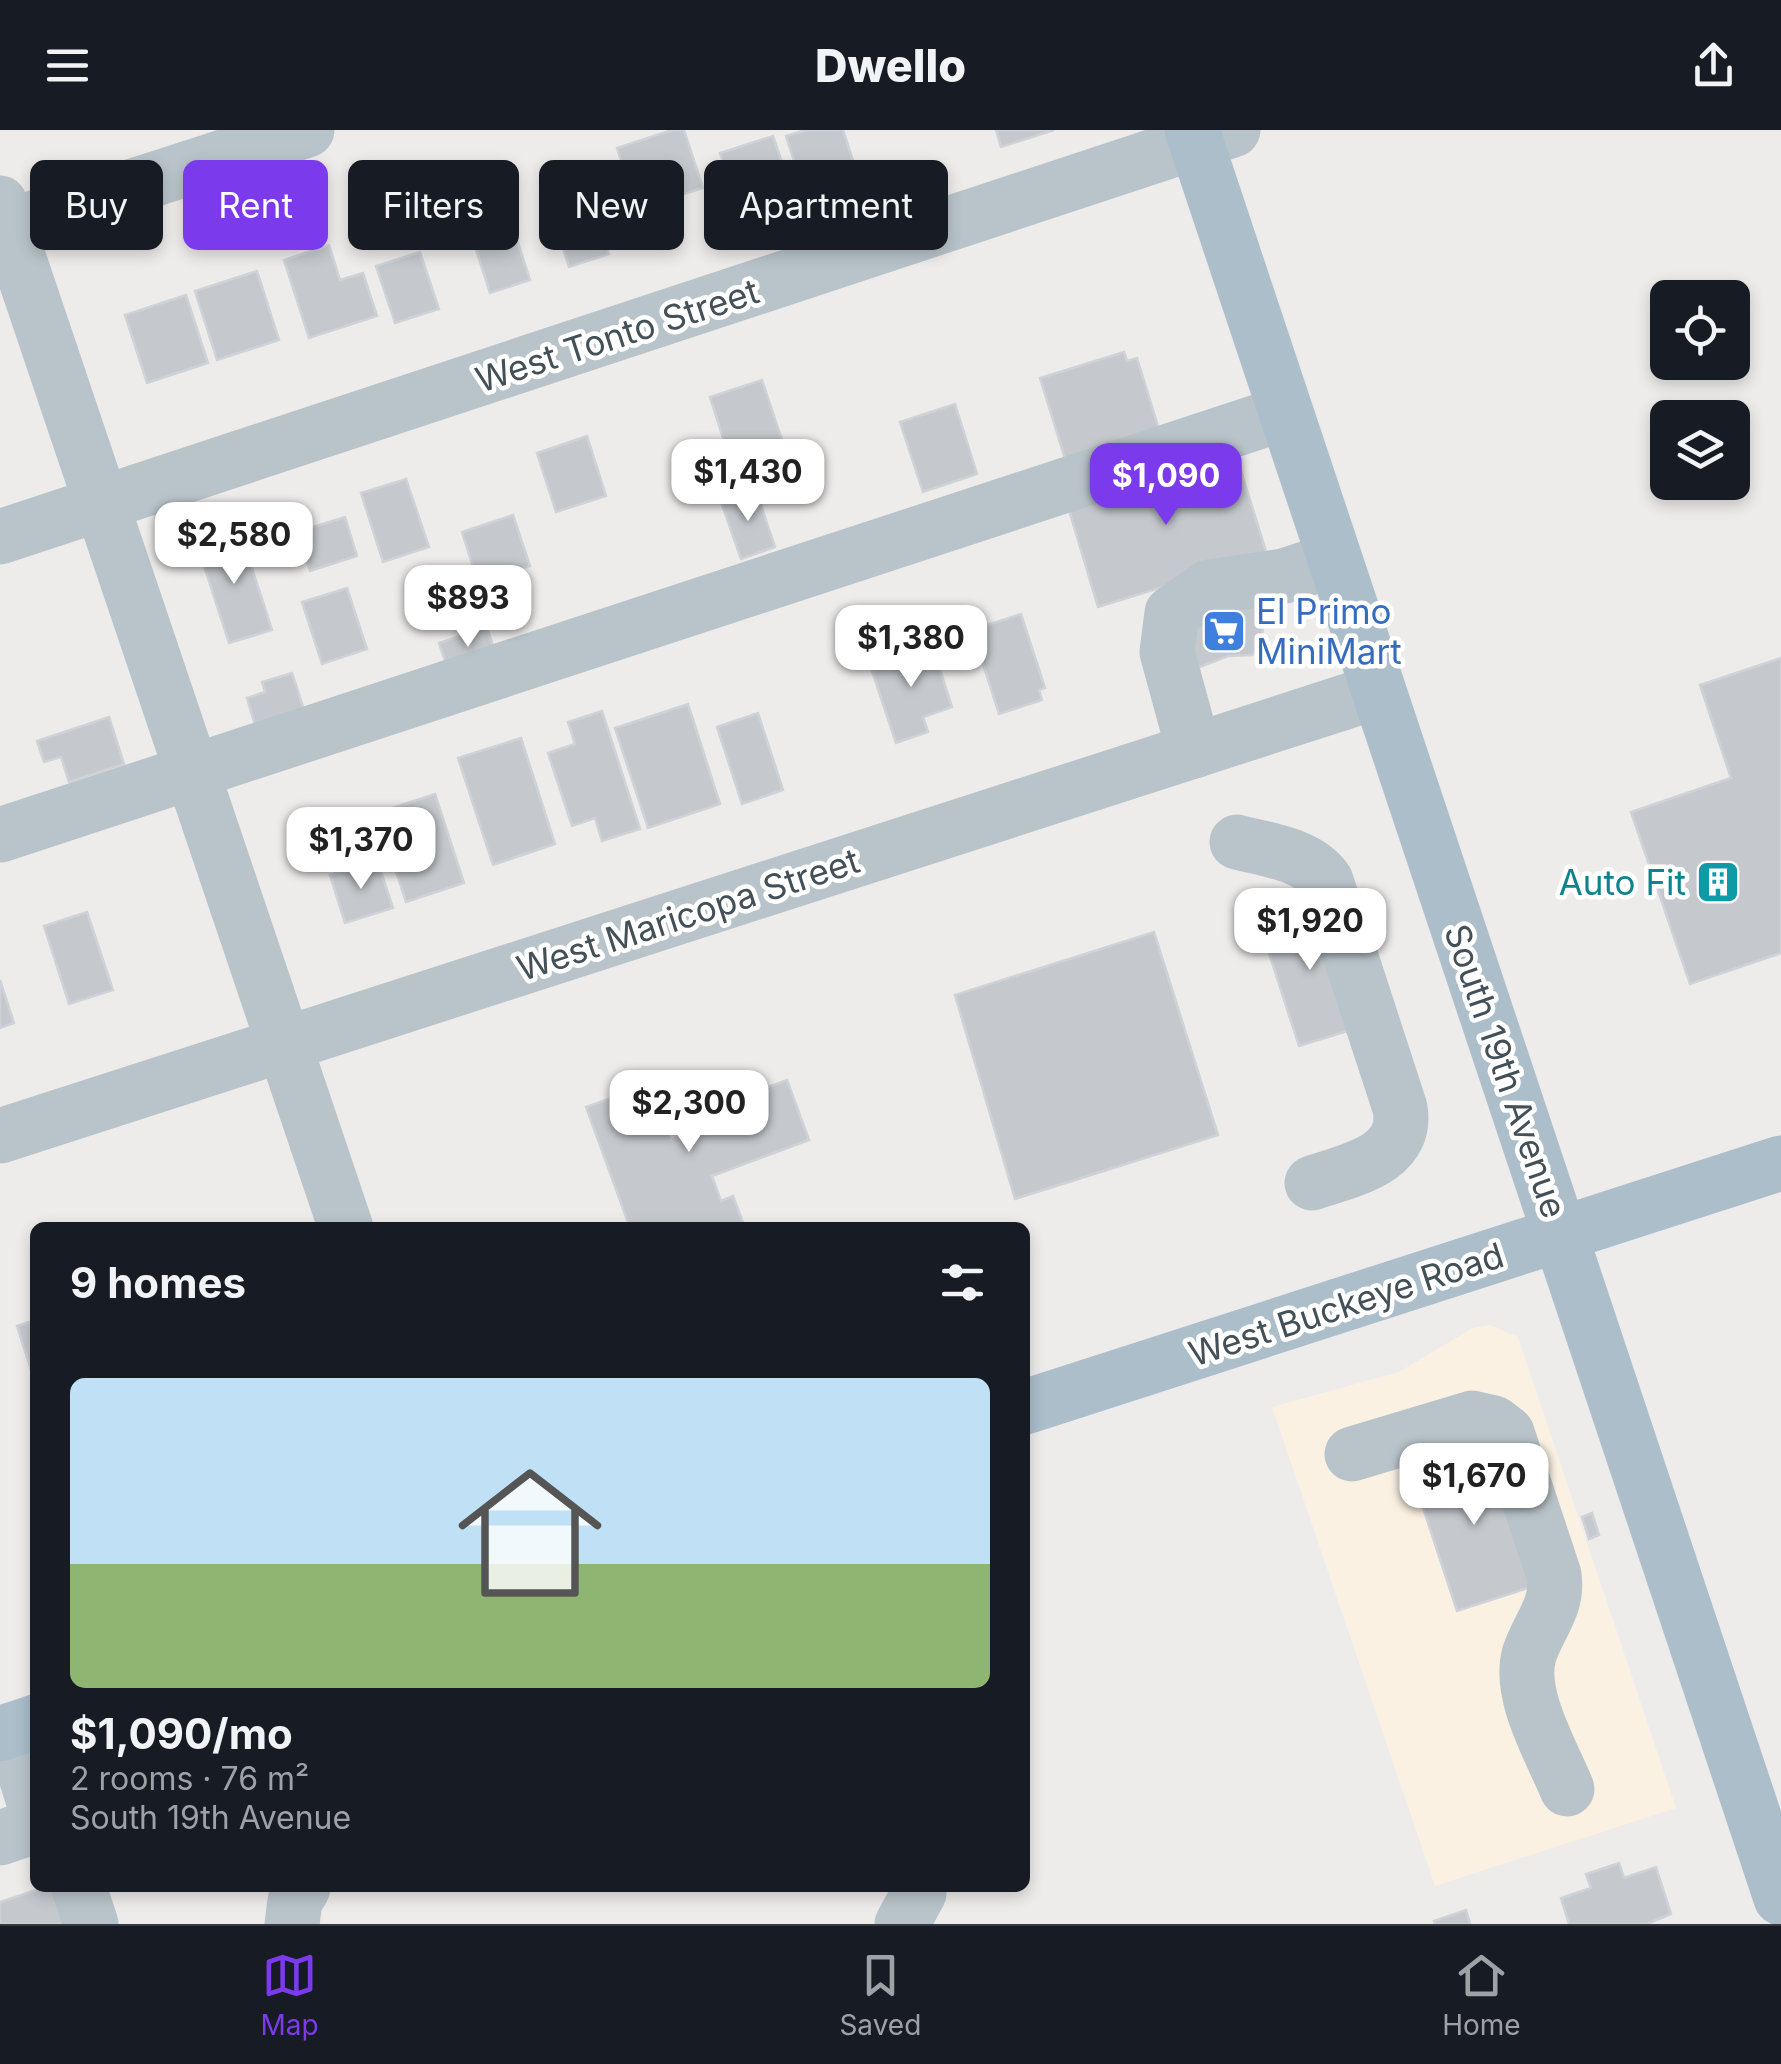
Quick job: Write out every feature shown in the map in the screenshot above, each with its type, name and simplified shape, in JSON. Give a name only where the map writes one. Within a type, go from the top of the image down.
[{"type":"main road","name":"South 19th Avenue","points":[[1207,134],[1285,413],[1781,1898]]},
{"type":"main road","name":"West Buckeye Road","points":[[1030,1405],[1781,1164]]},
{"type":"street","points":[[307,130],[3,220],[344,1222]]},
{"type":"street","name":"West Tonto Street","points":[[0,537],[1207,134]]},
{"type":"street","points":[[0,835],[1285,413]]},
{"type":"street","points":[[1194,751],[1167,652],[1172,613],[1209,586],[1284,576],[1333,560]]},
{"type":"street","name":"West Maricopa Street","points":[[0,1136],[1376,692]]},
{"type":"street","points":[[1237,842],[1297,859],[1318,869],[1326,882],[1400,1108],[1403,1127],[1397,1143],[1366,1164],[1312,1184]]},
{"type":"street","points":[[1352,1454],[1472,1418],[1494,1423],[1507,1434],[1554,1575],[1557,1594],[1530,1654],[1526,1678],[1567,1790]]},
{"type":"street","points":[[16,1729],[30,1785]]},
{"type":"street","points":[[0,1838],[30,1828]]},
{"type":"street","points":[[80,1892],[91,1924]]},
{"type":"street","points":[[292,1924],[294,1901],[300,1892]]},
{"type":"street","points":[[902,1924],[919,1892]]},
{"type":"shaded area","points":[[1490,1325],[1518,1337],[1676,1808],[1435,1886],[1272,1407],[1399,1372],[1473,1328]]},
{"type":"building","points":[[672,130],[684,130],[703,188],[684,194],[684,160],[621,160],[617,148]]},
{"type":"building","points":[[806,130],[843,130],[853,160],[794,160],[786,136]]},
{"type":"building","points":[[996,130],[1054,130],[1001,147]]},
{"type":"building","points":[[773,136],[781,160],[722,160],[720,153]]},
{"type":"building","points":[[328,245],[340,280],[363,273],[377,316],[309,338],[284,260],[314,250],[328,250]]},
{"type":"building","points":[[519,246],[530,280],[490,293],[476,250],[519,250]]},
{"type":"building","points":[[564,250],[608,250],[609,254],[569,267]]},
{"type":"building","points":[[420,252],[439,309],[395,323],[376,266]]},
{"type":"building","points":[[257,271],[279,340],[217,360],[195,291]]},
{"type":"building","points":[[186,295],[208,363],[147,383],[125,315]]},
{"type":"building","points":[[1124,352],[1127,361],[1137,358],[1161,436],[1067,465],[1040,378]]},
{"type":"building","points":[[762,380],[783,443],[730,460],[710,397]]},
{"type":"building","points":[[955,404],[977,474],[923,492],[900,422]]},
{"type":"building","points":[[587,436],[606,496],[556,512],[537,453]]},
{"type":"building","points":[[1234,448],[1267,555],[1098,607],[1066,500]]},
{"type":"building","points":[[406,479],[429,547],[383,562],[361,493]]},
{"type":"building","points":[[756,490],[775,547],[741,559],[721,502]]},
{"type":"building","points":[[513,515],[530,566],[478,583],[462,532]]},
{"type":"building","points":[[345,517],[357,556],[310,571],[297,532]]},
{"type":"building","points":[[240,531],[272,630],[229,643],[197,544]]},
{"type":"building","points":[[347,588],[367,649],[322,664],[302,602]]},
{"type":"building","name":"El Primo MiniMart","points":[[1260,596],[1256,616],[1263,628],[1260,647],[1252,655],[1228,656],[1197,668],[1188,621]]},
{"type":"building","points":[[1021,614],[1045,688],[1039,690],[1042,700],[999,714],[972,630]]},
{"type":"building","points":[[487,627],[497,658],[449,673],[439,643]]},
{"type":"building","points":[[931,642],[952,707],[923,717],[928,732],[896,743],[869,662]]},
{"type":"building","name":"Auto Fit","points":[[1781,658],[1781,953],[1690,984],[1631,812],[1731,778],[1700,685]]},
{"type":"building","points":[[292,673],[304,710],[255,725],[247,698],[265,692],[262,682]]},
{"type":"building","points":[[688,704],[720,804],[648,828],[615,728]]},
{"type":"building","points":[[602,711],[640,829],[602,841],[595,818],[572,826],[548,753],[575,744],[568,722]]},
{"type":"building","points":[[758,713],[783,790],[742,804],[717,727]]},
{"type":"building","points":[[109,717],[124,764],[69,782],[61,757],[44,762],[37,741]]},
{"type":"building","points":[[521,738],[555,844],[493,865],[458,758]]},
{"type":"building","points":[[435,794],[464,883],[406,902],[377,813]]},
{"type":"building","points":[[377,860],[393,908],[345,923],[330,875]]},
{"type":"building","points":[[1321,899],[1361,1027],[1299,1046],[1258,919]]},
{"type":"building","points":[[87,912],[113,990],[69,1004],[44,926]]},
{"type":"building","points":[[1154,932],[1218,1135],[1015,1199],[955,995]]},
{"type":"building","points":[[0,980],[14,1023],[0,1028]]},
{"type":"building","points":[[787,1080],[809,1140],[712,1176],[721,1201],[733,1196],[743,1222],[628,1222],[586,1107],[650,1084],[671,1140],[733,1117],[727,1102]]},
{"type":"building","points":[[30,1322],[30,1366],[17,1326]]},
{"type":"building","points":[[1491,1445],[1537,1585],[1457,1611],[1411,1471]]},
{"type":"building","points":[[1592,1513],[1599,1535],[1589,1539],[1582,1517]]},
{"type":"building","points":[[1619,1863],[1624,1878],[1656,1867],[1671,1914],[1647,1924],[1569,1924],[1561,1898],[1591,1888],[1586,1874]]},
{"type":"building","points":[[30,1892],[60,1892],[72,1924],[0,1924],[0,1902]]},
{"type":"building","points":[[1466,1910],[1470,1924],[1435,1924],[1434,1921]]},
{"type":"place","name":"El Primo MiniMart","points":[[1224,631]]},
{"type":"place","name":"Auto Fit","points":[[1718,882]]}]
